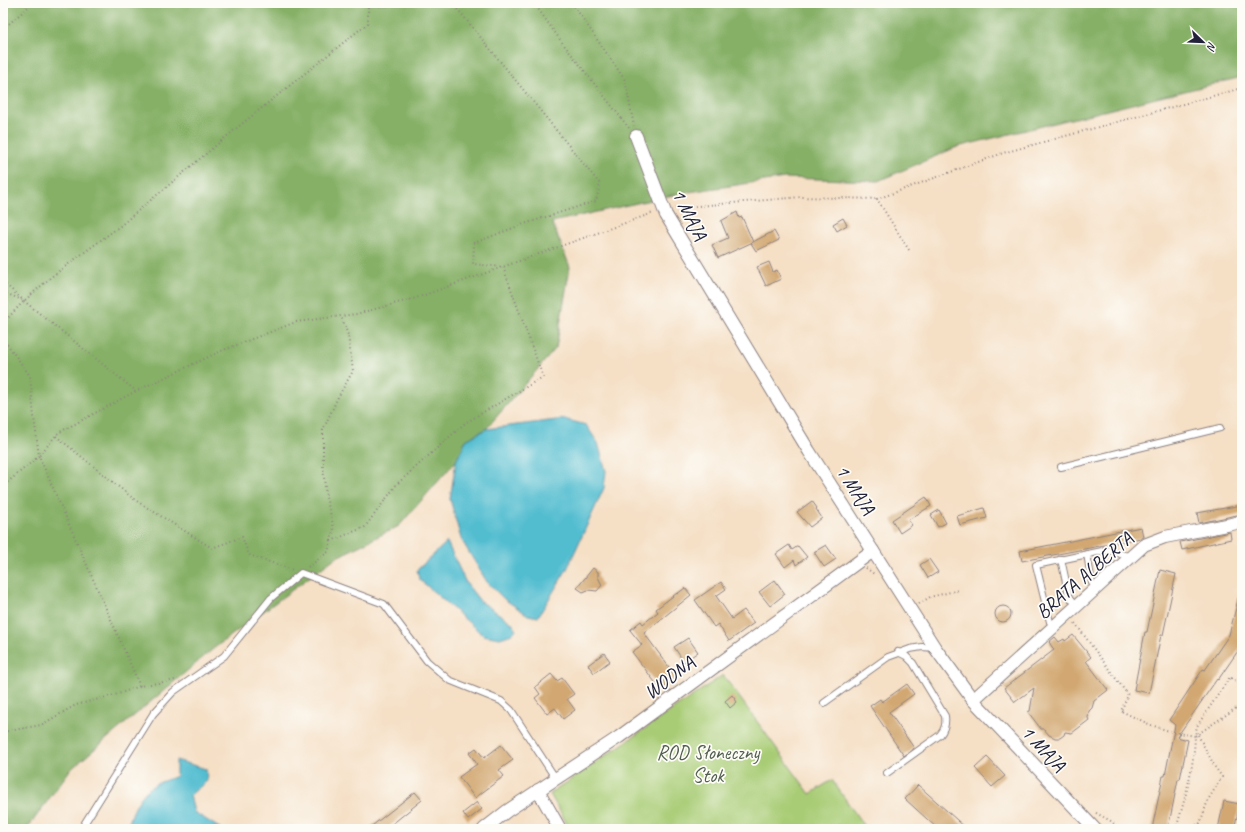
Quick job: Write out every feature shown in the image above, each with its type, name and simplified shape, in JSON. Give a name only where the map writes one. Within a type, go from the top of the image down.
[{"type":"street","name":"1 MAJA","points":[[636,136],[666,215],[809,451],[935,648],[973,700],[1095,829]]},
{"type":"street","name":"BRATA ALBERTA","points":[[973,700],[1144,545],[1165,537],[1242,522]]},
{"type":"street","name":"WODNA","points":[[484,829],[506,811],[619,737],[873,551]]},
{"type":"street","points":[[538,790],[560,829]]},
{"type":"lane","points":[[1061,467],[1220,428]]},
{"type":"lane","points":[[1054,627],[1050,622],[1036,565],[1107,550],[1131,557]]},
{"type":"lane","points":[[1087,554],[1092,583],[1097,588]]},
{"type":"lane","points":[[1061,559],[1073,610]]},
{"type":"lane","points":[[81,829],[153,714],[173,692],[224,656],[271,598],[301,573],[384,604],[428,661],[449,680],[501,701],[511,710],[556,779]]},
{"type":"lane","points":[[824,703],[888,657],[898,652],[922,647],[935,648]]},
{"type":"lane","points":[[887,773],[940,735],[946,722],[945,716],[913,663],[906,656],[898,652]]},
{"type":"path","points":[[3,29],[33,3]]},
{"type":"path","points":[[3,323],[24,301],[51,277],[120,226],[233,131],[368,23],[367,3]]},
{"type":"path","points":[[451,3],[460,12],[600,184],[596,201],[474,242],[472,264],[503,267]]},
{"type":"path","points":[[534,3],[561,41],[636,136]]},
{"type":"path","points":[[572,3],[625,80],[636,136]]},
{"type":"path","points":[[3,486],[38,456],[58,433],[136,391],[221,351],[296,322],[341,316],[416,298],[664,209],[800,197],[877,199],[1003,153],[1242,88]]},
{"type":"path","points":[[877,199],[909,250]]},
{"type":"path","points":[[331,541],[365,527],[398,484],[465,423],[543,377],[503,267]]},
{"type":"path","points":[[3,282],[24,301],[136,391]]},
{"type":"path","points":[[3,292],[24,301]]},
{"type":"path","points":[[56,436],[135,500],[212,548],[242,537],[250,555],[301,573],[328,552],[334,528],[326,496],[323,430],[353,371],[348,335],[341,316]]},
{"type":"path","points":[[3,338],[30,376],[38,456],[140,686]]},
{"type":"path","points":[[911,610],[930,597],[959,590]]},
{"type":"path","points":[[1073,610],[1128,695],[1121,711],[1151,725],[1172,732],[1196,736],[1242,704]]},
{"type":"path","points":[[3,732],[42,725],[76,705],[118,694],[140,686],[194,677]]},
{"type":"path","points":[[1176,829],[1190,776],[1198,726],[1230,677],[1242,685]]},
{"type":"path","points":[[1196,736],[1222,777],[1208,800],[1198,829]]},
{"type":"path","points":[[1189,829],[1200,823]]},
{"type":"green space","points":[[3,3],[1242,3],[1242,77],[957,147],[878,181],[785,178],[682,193],[552,222],[570,267],[556,348],[486,429],[466,440],[456,461],[399,526],[335,558],[213,649],[70,770],[27,829],[3,829]]},
{"type":"green space","name":"ROD Słoneczny Stok","points":[[723,675],[810,794],[832,780],[866,829],[570,829],[550,794]]},
{"type":"water","points":[[564,419],[586,425],[598,443],[606,471],[604,488],[567,569],[538,617],[528,615],[504,599],[487,582],[461,539],[450,499],[456,461],[466,440],[486,429]]},
{"type":"water","points":[[447,542],[466,583],[480,601],[511,622],[516,629],[512,634],[500,638],[483,635],[419,579],[417,570]]},
{"type":"water","points":[[176,760],[206,769],[207,781],[190,795],[194,812],[221,829],[127,829],[131,816],[145,792],[156,784],[176,776]]},
{"type":"building","points":[[737,212],[739,218],[742,217],[753,242],[718,258],[712,245],[728,238],[721,221]]},
{"type":"building","points":[[843,218],[847,225],[837,231],[833,224]]},
{"type":"building","points":[[774,231],[779,240],[756,251],[751,243]]},
{"type":"building","points":[[769,262],[773,272],[777,270],[781,279],[766,286],[757,267]]},
{"type":"building","points":[[926,497],[931,506],[908,520],[912,525],[900,533],[892,520]]},
{"type":"building","points":[[812,501],[822,518],[810,527],[797,512]]},
{"type":"building","points":[[1242,505],[1242,514],[1199,523],[1197,513]]},
{"type":"building","points":[[984,508],[987,518],[960,525],[957,516]]},
{"type":"building","points":[[939,510],[946,523],[938,527],[931,515]]},
{"type":"building","points":[[1141,527],[1143,537],[1141,538],[1022,561],[1020,551]]},
{"type":"building","points":[[1230,532],[1231,539],[1182,550],[1180,542]]},
{"type":"building","points":[[789,545],[792,550],[798,546],[807,557],[796,565],[794,560],[785,567],[776,554]]},
{"type":"building","points":[[826,545],[836,559],[824,567],[814,552]]},
{"type":"building","points":[[929,559],[938,572],[928,578],[920,565]]},
{"type":"building","points":[[593,568],[598,572],[598,577],[602,585],[597,591],[588,590],[583,592],[577,588]]},
{"type":"building","points":[[1160,570],[1176,574],[1149,693],[1134,690],[1145,632],[1147,632]]},
{"type":"building","points":[[775,580],[785,594],[770,606],[759,592]]},
{"type":"building","points":[[721,582],[726,589],[716,596],[732,619],[744,610],[754,623],[729,641],[718,624],[714,627],[695,600]]},
{"type":"building","points":[[685,588],[691,595],[644,633],[677,678],[661,690],[632,652],[642,645],[630,630],[641,621],[643,624],[658,612],[656,609]]},
{"type":"building","points":[[1239,596],[1242,596],[1242,645],[1177,737],[1188,740],[1180,779],[1178,779],[1168,829],[1152,829],[1163,776],[1165,776],[1175,725],[1169,720],[1203,669],[1205,670],[1229,635]]},
{"type":"building","points":[[1003,606],[1010,611],[1011,614],[1006,621],[1003,622],[996,617],[995,614],[1000,607]]},
{"type":"building","points":[[1073,635],[1091,657],[1086,661],[1108,690],[1094,701],[1092,708],[1089,711],[1089,720],[1072,733],[1065,732],[1060,738],[1055,738],[1049,735],[1044,729],[1041,729],[1028,712],[1030,711],[1034,688],[1015,702],[1004,688],[1054,650],[1049,642],[1055,637],[1059,642],[1064,639],[1065,641]]},
{"type":"building","points":[[688,638],[698,652],[684,662],[674,647]]},
{"type":"building","points":[[604,653],[610,661],[594,673],[588,665]]},
{"type":"building","points":[[551,674],[557,681],[562,678],[574,694],[567,699],[575,710],[563,719],[555,708],[547,714],[535,698],[540,694],[535,687]]},
{"type":"building","points":[[907,684],[914,694],[889,712],[914,748],[904,756],[870,706],[880,699],[882,702]]},
{"type":"building","points":[[732,695],[737,702],[730,708],[725,701]]},
{"type":"building","points":[[501,745],[513,760],[499,770],[504,776],[475,798],[459,777],[477,764],[469,753],[476,748],[484,758]]},
{"type":"building","points":[[987,757],[1005,776],[992,787],[975,768]]},
{"type":"building","points":[[918,785],[967,829],[938,829],[905,799]]},
{"type":"building","points":[[415,792],[422,800],[386,829],[368,829]]},
{"type":"building","points":[[1224,801],[1240,804],[1234,829],[1218,829]]},
{"type":"building","points":[[477,802],[482,809],[468,820],[463,813]]}]
